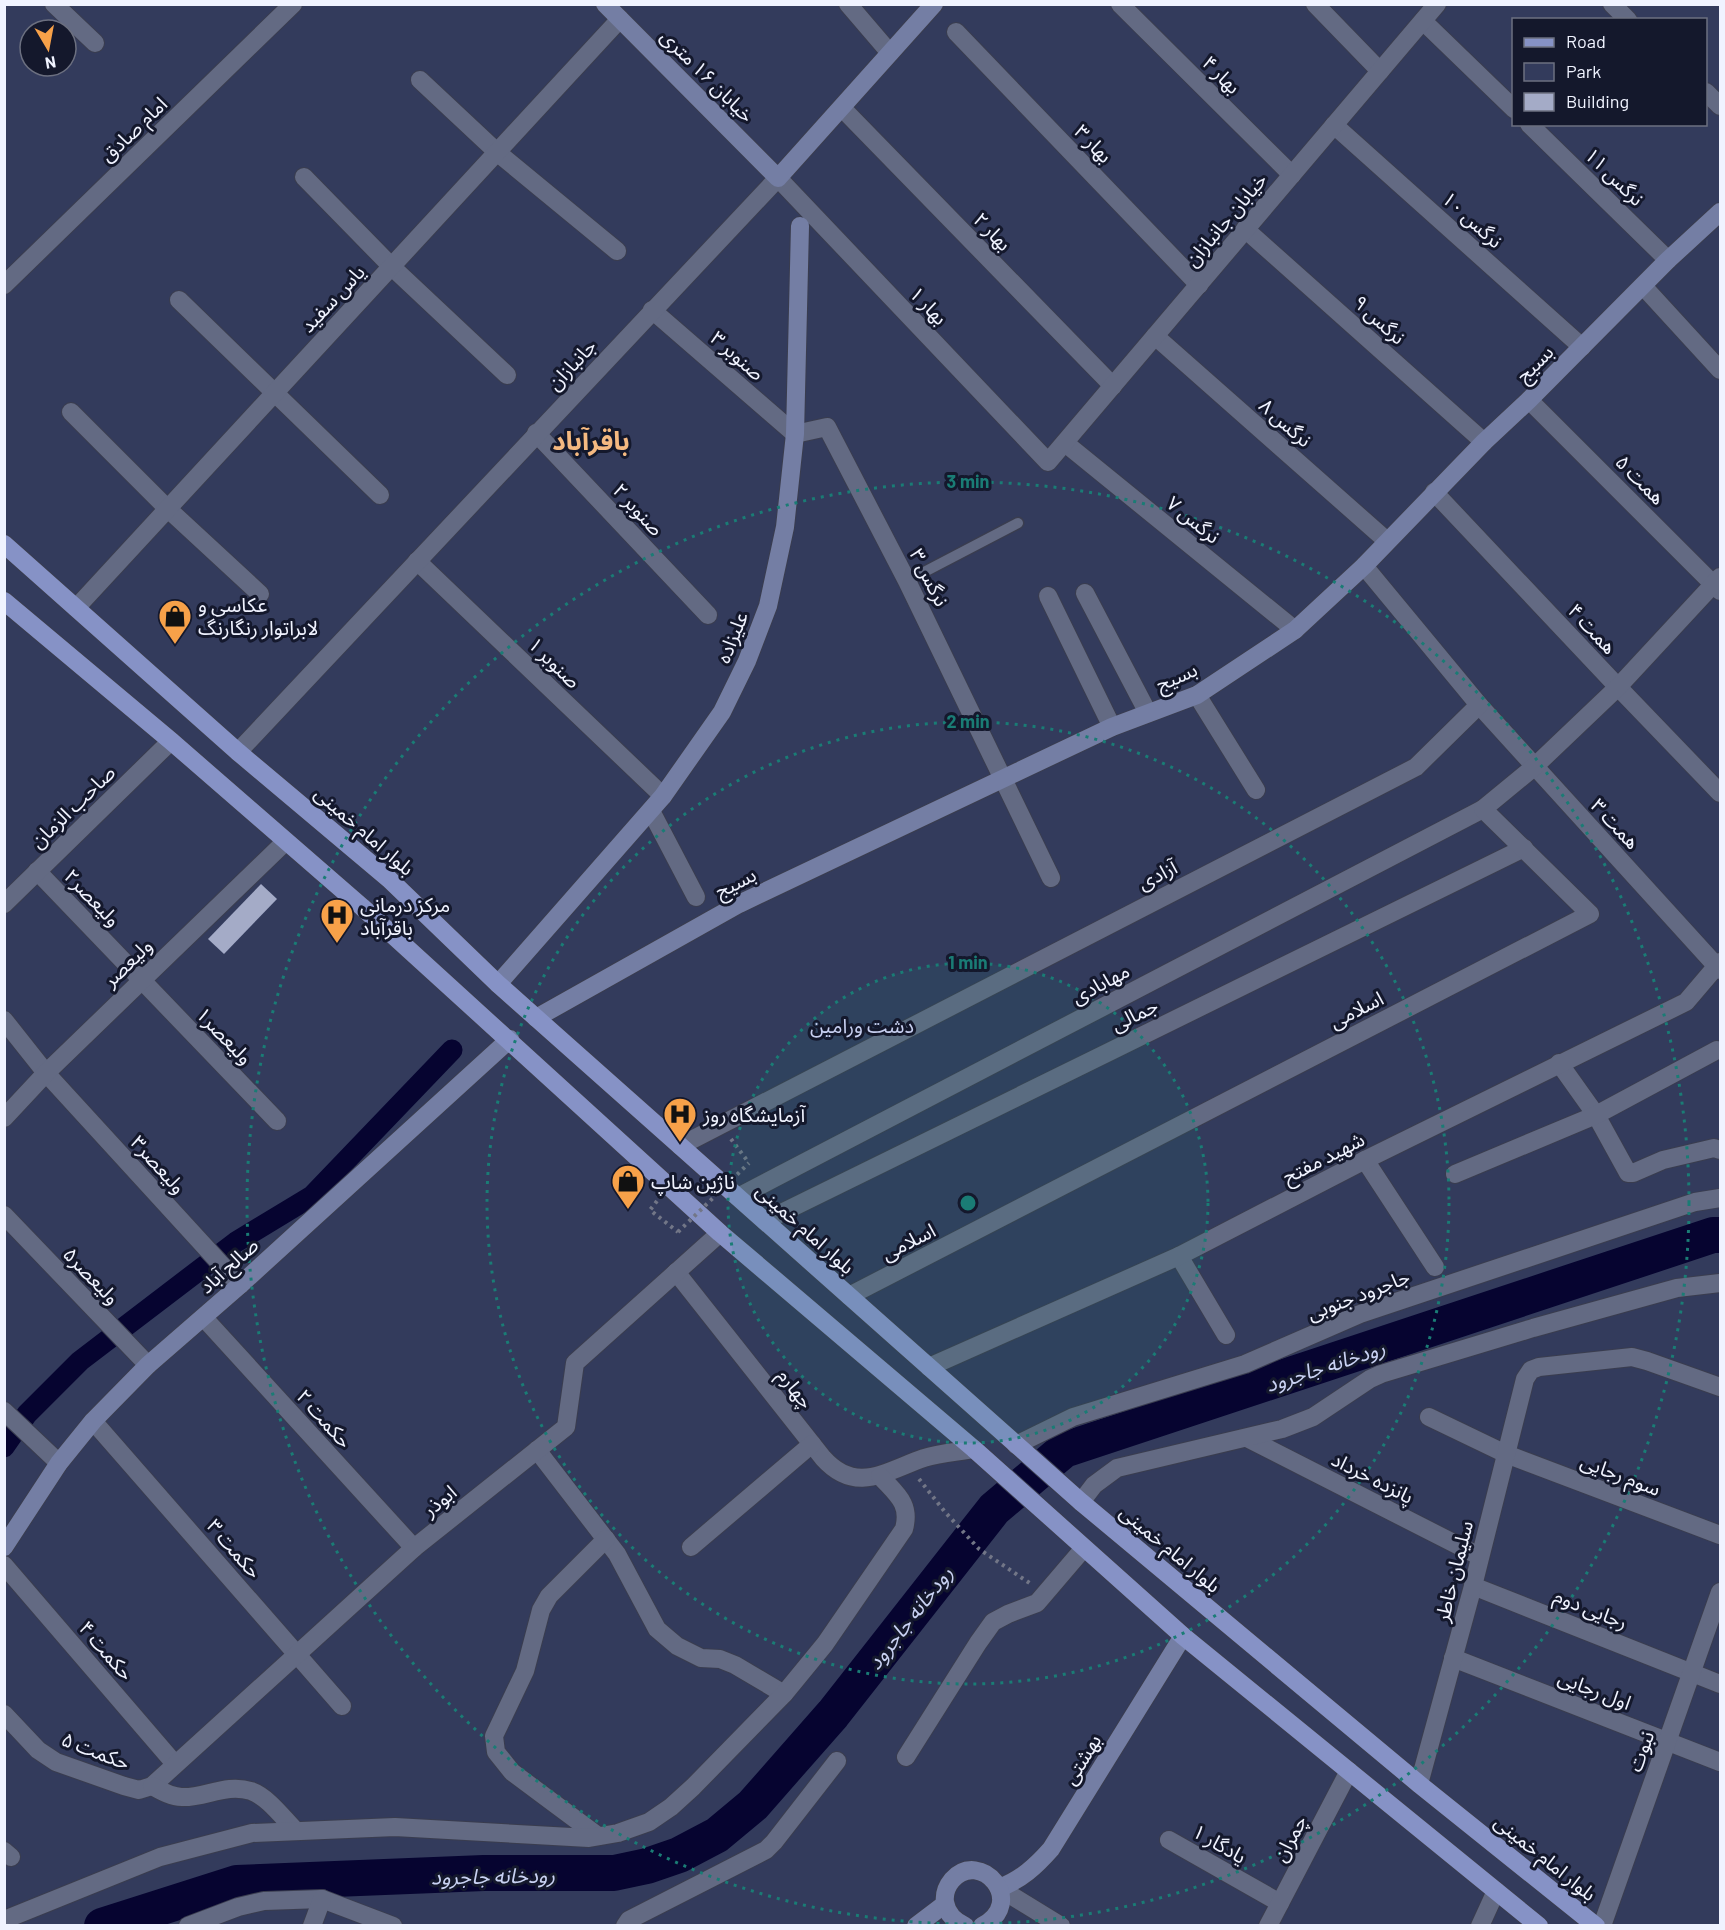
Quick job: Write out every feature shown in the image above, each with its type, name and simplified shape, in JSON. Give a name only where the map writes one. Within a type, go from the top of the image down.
[{"type":"main road","name":"بلوار امام خمینی","points":[[4,544],[238,752],[389,879],[498,984],[1081,1502],[1419,1784],[1596,1926]]},
{"type":"main road","points":[[4,601],[171,741],[362,907],[720,1233],[974,1449],[1183,1636],[1539,1926]]},
{"type":"street","points":[[54,4],[95,43]]},
{"type":"street","name":"امام صادق","points":[[4,285],[293,4]]},
{"type":"street","name":"خیابان ۱۶ متری","points":[[605,4],[778,178]]},
{"type":"street","points":[[848,4],[890,53]]},
{"type":"street","name":"جانبازان","points":[[238,752],[778,178],[934,4]]},
{"type":"street","name":"بهار ۴","points":[[1120,4],[1292,175]]},
{"type":"street","points":[[1315,4],[1380,70]]},
{"type":"street","name":"خیابان جانبازان","points":[[1048,462],[1437,4]]},
{"type":"street","points":[[1612,4],[1626,18]]},
{"type":"street","name":"یاس سفید","points":[[76,608],[620,19]]},
{"type":"street","points":[[1423,21],[1512,107]]},
{"type":"street","name":"بهار ۳","points":[[956,32],[1199,285]]},
{"type":"street","points":[[420,80],[498,153],[617,251]]},
{"type":"street","points":[[1707,93],[1720,106]]},
{"type":"street","name":"بهار ۲","points":[[842,108],[1113,386]]},
{"type":"street","name":"نرگس ۱۰","points":[[1334,125],[1582,347]]},
{"type":"street","name":"نرگس ۱۱","points":[[1531,126],[1668,260]]},
{"type":"street","points":[[304,177],[392,267],[507,375]]},
{"type":"street","name":"بهار ۱","points":[[778,178],[1048,462]]},
{"type":"street","name":"بسیج","points":[[536,1018],[739,903],[1112,727],[1197,694],[1295,630],[1364,566],[1484,442],[1668,260],[1720,212]]},
{"type":"street","name":"علیزاده","points":[[498,984],[663,796],[722,712],[747,662],[768,606],[785,527],[795,434],[800,226]]},
{"type":"street","name":"نرگس ۹","points":[[1245,229],[1484,442]]},
{"type":"street","points":[[1643,286],[1720,370]]},
{"type":"street","points":[[178,300],[380,495]]},
{"type":"street","name":"صنوبر ۳","points":[[652,310],[795,434]]},
{"type":"street","name":"نرگس ۸","points":[[1155,336],[1387,541]]},
{"type":"street","name":"همت ۵","points":[[1529,400],[1718,584]]},
{"type":"street","points":[[71,412],[168,509],[260,594]]},
{"type":"street","name":"نرگس ۳","points":[[795,434],[827,427],[907,581],[1051,878]]},
{"type":"street","name":"صنوبر ۲","points":[[536,433],[708,615]]},
{"type":"street","name":"نرگس ۷","points":[[1065,443],[1295,630]]},
{"type":"street","name":"همت ۴","points":[[1434,492],[1720,793]]},
{"type":"street","name":"صنوبر ۱","points":[[417,561],[663,796]]},
{"type":"street","points":[[1364,566],[1479,705]]},
{"type":"street","points":[[1483,808],[1534,767],[1618,687],[1718,584]]},
{"type":"street","points":[[1085,593],[1148,713]]},
{"type":"street","points":[[1048,596],[1112,727]]},
{"type":"street","points":[[1197,694],[1256,790]]},
{"type":"street","name":"همت ۳","points":[[1479,705],[1719,966]]},
{"type":"street","name":"آزادی","points":[[680,1146],[1416,767],[1479,705]]},
{"type":"street","name":"صاحب الزمان","points":[[4,904],[171,741]]},
{"type":"street","name":"اسلامی","points":[[849,1296],[1590,914],[1483,808]]},
{"type":"street","name":"مهابادی","points":[[738,1197],[1483,808]]},
{"type":"street","points":[[651,811],[696,897]]},
{"type":"street","name":"ولیعصر","points":[[4,1118],[46,1073],[285,842]]},
{"type":"street","name":"جمالی","points":[[765,1221],[1524,848]]},
{"type":"street","name":"ولیعصر۲","points":[[37,871],[141,980]]},
{"type":"street","name":"شهید مفتح","points":[[929,1367],[1179,1256],[1365,1160],[1686,1002],[1719,966]]},
{"type":"street","name":"ولیعصر۱","points":[[141,980],[277,1121]]},
{"type":"street","name":"ولیعصر۳","points":[[4,1020],[46,1073],[240,1285]]},
{"type":"street","name":"صالح آباد","points":[[4,1547],[59,1463],[93,1421],[148,1365],[204,1318],[510,1040]]},
{"type":"street","points":[[1455,1174],[1596,1115],[1717,1050]]},
{"type":"street","points":[[1559,1063],[1596,1115],[1628,1173],[1663,1160],[1714,1148],[1720,1150]]},
{"type":"street","points":[[1365,1160],[1435,1267]]},
{"type":"street","name":"جاجرود جنوبی","points":[[1016,1445],[1073,1417],[1245,1364],[1360,1314],[1684,1206],[1720,1197]]},
{"type":"street","name":"ولیعصر۵","points":[[4,1215],[148,1365]]},
{"type":"street","name":"ابوذر","points":[[152,1786],[414,1548],[566,1427],[575,1363],[720,1233]]},
{"type":"street","points":[[1179,1256],[1226,1335]]},
{"type":"street","name":"چهارم","points":[[676,1272],[830,1466],[845,1476],[863,1478],[880,1476],[928,1457],[974,1449]]},
{"type":"street","points":[[1081,1502],[1094,1485],[1117,1468],[1282,1429],[1313,1417],[1381,1374],[1677,1288],[1720,1283]]},
{"type":"street","name":"حکمت ۲","points":[[204,1318],[414,1548]]},
{"type":"street","name":"سلیمان خاطر","points":[[1419,1784],[1473,1586],[1525,1379],[1532,1370],[1539,1367],[1632,1357],[1647,1360],[1720,1387]]},
{"type":"street","points":[[7,1414],[59,1463]]},
{"type":"street","name":"سوم رجایی","points":[[1428,1417],[1506,1454],[1720,1535]]},
{"type":"street","name":"حکمت ۳","points":[[93,1421],[342,1706]]},
{"type":"street","name":"پانزده خرداد","points":[[1247,1438],[1479,1556]]},
{"type":"street","points":[[691,1547],[812,1444]]},
{"type":"street","points":[[537,1450],[617,1554],[657,1629],[677,1646],[701,1658],[720,1659],[735,1665],[784,1694]]},
{"type":"street","points":[[4,1920],[160,1857],[252,1833],[395,1827],[589,1838],[618,1833],[649,1822],[671,1807],[784,1694],[825,1644],[904,1529],[907,1517],[905,1505],[880,1476]]},
{"type":"street","points":[[598,1836],[512,1772],[496,1752],[494,1736],[525,1671],[540,1610],[549,1596],[606,1539]]},
{"type":"street","points":[[906,1757],[993,1622],[1037,1603],[1084,1548]]},
{"type":"street","name":"حکمت ۴","points":[[4,1565],[175,1764]]},
{"type":"street","name":"رجایی دوم","points":[[1473,1586],[1720,1684]]},
{"type":"street","name":"نبوت","points":[[1602,1926],[1720,1592]]},
{"type":"street","name":"بهشتی","points":[[999,1888],[1015,1882],[1038,1864],[1051,1850],[1183,1636]]},
{"type":"street","name":"اول رجایی","points":[[1453,1658],[1720,1762]]},
{"type":"street","name":"حکمت ۵","points":[[4,1714],[38,1750],[56,1762],[139,1790],[152,1786],[166,1794],[183,1797],[227,1788],[251,1791],[266,1800],[296,1831]]},
{"type":"street","points":[[625,1926],[629,1920],[766,1850],[837,1761]]},
{"type":"street","name":"چمران","points":[[1268,1926],[1349,1772]]},
{"type":"street","name":"یادگار ۱","points":[[1169,1840],[1280,1903]]},
{"type":"street","points":[[965,1926],[954,1920],[945,1904],[945,1895],[947,1886],[960,1873],[969,1871],[987,1874],[999,1888],[1061,1926]]},
{"type":"street","points":[[982,1926],[990,1922],[1000,1906],[999,1888]]},
{"type":"street","points":[[1480,1926],[1496,1891]]},
{"type":"street","points":[[312,1926],[322,1899]]},
{"type":"street","points":[[188,1926],[238,1907],[264,1901],[322,1899],[393,1926]]},
{"type":"street","points":[[916,1926],[945,1904]]},
{"type":"lane","points":[[907,581],[1018,523]]},
{"type":"path","points":[[650,1210],[678,1232],[749,1162],[731,1139]]},
{"type":"path","points":[[908,1464],[979,1549],[1045,1594]]},
{"type":"green space","name":"دشت ورامین","points":[[5,5],[1720,5],[1720,1925],[5,1926]]},
{"type":"building","points":[[261,884],[277,899],[224,954],[208,939]]},
{"type":"waterway","points":[[4,1447],[27,1414],[80,1361],[236,1242],[312,1196],[452,1050]]},
{"type":"waterway","name":"رودخانه جاجرود","points":[[102,1926],[237,1883],[484,1873],[614,1873],[647,1866],[679,1855],[717,1835],[753,1805],[833,1714],[994,1509],[1064,1450],[1713,1235],[1720,1235]]},
{"type":"place","name":"عکاسی و لابراتوار رنگارنگ","points":[[175,645]]},
{"type":"place","name":"مرکز درمانی باقرآباد","points":[[337,944]]},
{"type":"place","name":"آزمایشگاه روز","points":[[680,1143]]},
{"type":"place","name":"ناژین شاپ","points":[[628,1210]]},
{"type":"district","name":"باقرآباد","points":[[591,439]]}]
